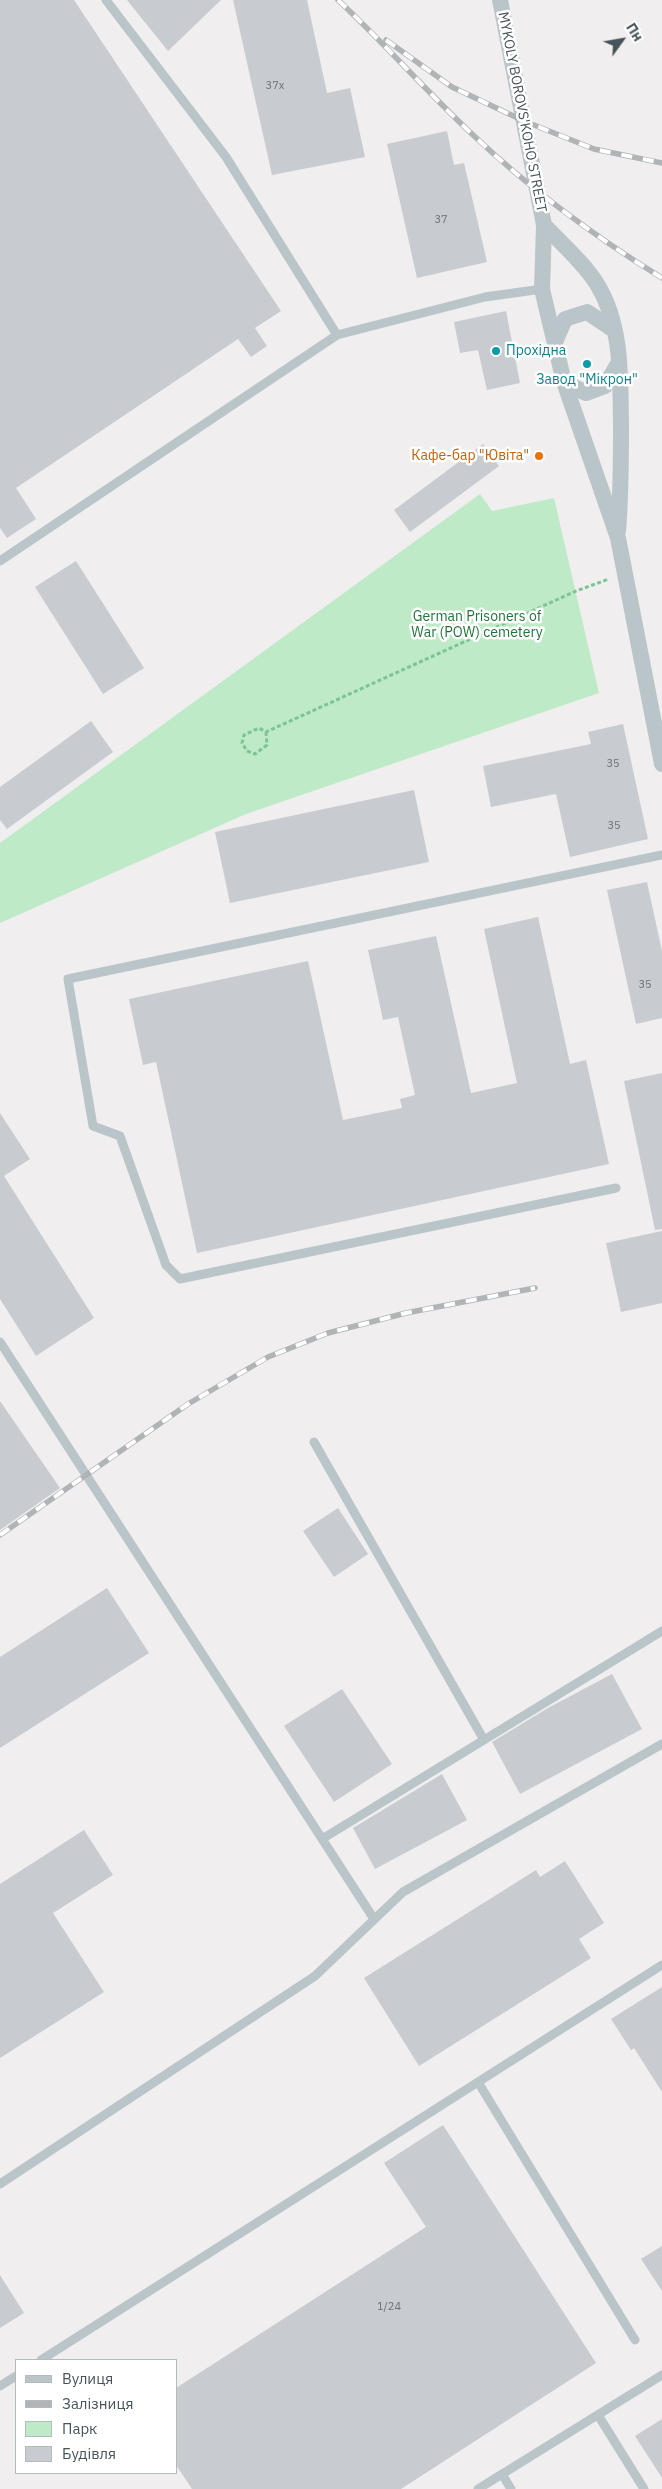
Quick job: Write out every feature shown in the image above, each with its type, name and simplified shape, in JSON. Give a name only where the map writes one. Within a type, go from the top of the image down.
[{"type":"street","name":"MYKOLY BOROVS'KOHO STREET","points":[[500,0],[544,225],[542,289],[564,382],[618,538],[624,574],[657,722],[662,764]]},
{"type":"street","name":"MYKOLY BOROVS'KOHO STREET","points":[[544,225],[576,258],[597,285],[614,330],[620,361],[621,489],[618,538]]},
{"type":"street","points":[[555,342],[565,319],[587,312],[614,330]]},
{"type":"street","points":[[564,382],[586,393],[605,386],[620,361]]},
{"type":"lane","points":[[106,0],[226,156],[337,335]]},
{"type":"lane","points":[[0,561],[337,335],[485,297],[542,289]]},
{"type":"lane","points":[[616,1188],[180,1279],[166,1265],[120,1136],[93,1126],[68,979],[662,855]]},
{"type":"lane","points":[[0,1342],[374,1920]]},
{"type":"lane","points":[[314,1442],[484,1740]]},
{"type":"lane","points":[[322,1839],[662,1631]]},
{"type":"lane","points":[[0,2184],[315,1976],[403,1892],[662,1744]]},
{"type":"lane","points":[[43,2359],[662,1965]]},
{"type":"lane","points":[[478,2082],[636,2340]]},
{"type":"lane","points":[[478,2489],[662,2376]]},
{"type":"lane","points":[[0,2386],[15,2377]]},
{"type":"lane","points":[[598,2415],[644,2489]]},
{"type":"lane","points":[[502,2474],[511,2489]]},
{"type":"path","points":[[266,732],[576,591],[624,574]]},
{"type":"path","points":[[259,728],[266,732],[267,745],[262,751],[255,754],[247,750],[242,743],[244,735],[259,728]]},
{"type":"green space","name":"German Prisoners of War (POW) cemetery","points":[[480,494],[492,511],[554,498],[599,693],[246,814],[0,923],[0,843]]},
{"type":"building","points":[[0,0],[74,0],[281,311],[255,328],[267,346],[251,357],[238,339],[16,488],[36,519],[7,538],[0,528]]},
{"type":"building","points":[[127,0],[221,0],[168,51]]},
{"type":"building","points":[[233,0],[307,0],[327,93],[350,88],[365,157],[272,175]]},
{"type":"building","points":[[447,131],[454,165],[464,163],[487,262],[417,278],[387,144]]},
{"type":"building","name":"Прохідна","points":[[506,311],[520,383],[487,390],[478,350],[460,353],[454,322]]},
{"type":"building","points":[[483,444],[499,466],[410,532],[394,510]]},
{"type":"building","points":[[76,561],[144,668],[103,694],[35,587]]},
{"type":"building","points":[[91,721],[113,752],[7,829],[0,820],[0,787]]},
{"type":"building","points":[[623,724],[648,839],[570,857],[556,794],[491,807],[483,766],[591,744],[588,732]]},
{"type":"building","points":[[414,790],[429,862],[230,903],[215,832]]},
{"type":"building","points":[[647,882],[662,951],[662,1018],[636,1024],[607,890]]},
{"type":"building","points":[[538,917],[570,1064],[586,1060],[609,1164],[197,1253],[156,1062],[143,1065],[129,999],[308,961],[343,1120],[402,1108],[400,1099],[415,1095],[398,1017],[383,1020],[368,950],[436,936],[471,1093],[517,1083],[484,929]]},
{"type":"building","points":[[662,1073],[662,1229],[655,1230],[624,1081]]},
{"type":"building","points":[[0,1113],[30,1159],[4,1176],[94,1318],[36,1356],[0,1299]]},
{"type":"building","points":[[662,1231],[662,1303],[621,1312],[606,1243]]},
{"type":"building","points":[[0,1401],[60,1488],[0,1530]]},
{"type":"building","points":[[338,1508],[368,1554],[334,1577],[303,1531]]},
{"type":"building","points":[[107,1588],[149,1653],[0,1748],[0,1657]]},
{"type":"building","points":[[612,1674],[642,1729],[520,1794],[492,1742],[548,1708]]},
{"type":"building","points":[[342,1689],[392,1764],[334,1802],[284,1726]]},
{"type":"building","points":[[442,1774],[467,1820],[375,1869],[353,1828]]},
{"type":"building","points":[[84,1830],[113,1875],[53,1913],[104,1992],[0,2058],[0,1884]]},
{"type":"building","points":[[565,1861],[604,1923],[579,1939],[591,1958],[419,2066],[364,1978],[536,1870],[540,1877]]},
{"type":"building","points":[[662,1987],[662,2092],[634,2048],[631,2050],[611,2019]]},
{"type":"building","points":[[443,2125],[596,2363],[401,2489],[192,2489],[178,2468],[178,2387],[426,2227],[384,2163]]},
{"type":"building","points":[[662,2246],[662,2291],[641,2259]]},
{"type":"building","points":[[0,2275],[24,2313],[0,2328]]},
{"type":"building","points":[[662,2419],[662,2478],[635,2436]]},
{"type":"railway","points":[[338,0],[455,118],[517,174],[563,211],[612,246],[662,278]]},
{"type":"railway","points":[[386,40],[452,87],[524,121],[594,149],[662,163]]},
{"type":"railway","points":[[0,1535],[188,1404],[268,1357],[328,1333],[406,1313],[535,1288]]},
{"type":"place","name":"Прохідна","points":[[496,351]]},
{"type":"place","name":"Завод \"Мікрон\"","points":[[587,364]]},
{"type":"place","name":"Кафе-бар \"Ювіта\"","points":[[539,456]]}]
